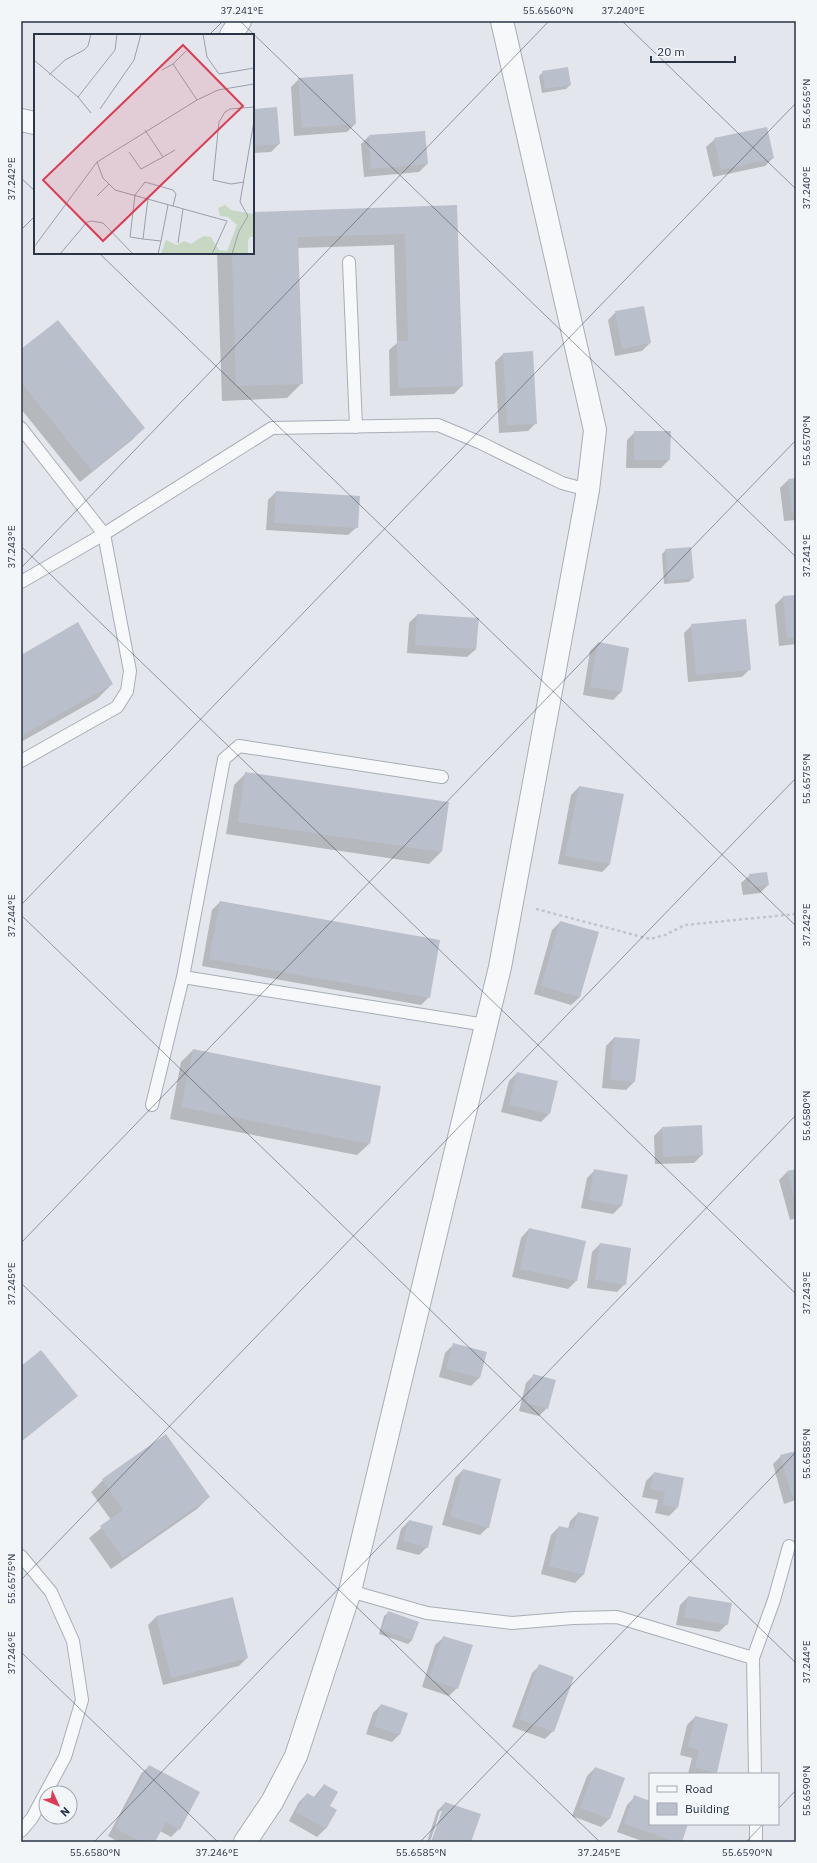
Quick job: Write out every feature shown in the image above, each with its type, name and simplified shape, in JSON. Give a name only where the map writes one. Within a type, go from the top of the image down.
[{"type":"street","points":[[232,34],[240,21]]},
{"type":"street","points":[[245,1842],[272,1802],[296,1756],[350,1591],[500,968],[588,490],[595,430],[502,21]]},
{"type":"street","points":[[21,120],[34,123]]},
{"type":"lane","points":[[349,262],[356,427]]},
{"type":"lane","points":[[21,582],[104,534],[272,428],[438,425],[481,443],[562,483],[588,490]]},
{"type":"lane","points":[[21,428],[104,534],[130,671],[128,691],[117,707],[21,761]]},
{"type":"lane","points":[[152,1105],[183,977],[224,759],[239,746],[442,777]]},
{"type":"lane","points":[[183,977],[486,1025]]},
{"type":"lane","points":[[755,1773],[753,1658],[774,1600],[789,1546]]},
{"type":"lane","points":[[21,1556],[51,1592],[73,1641],[82,1700],[65,1757],[32,1818],[21,1831]]},
{"type":"lane","points":[[350,1591],[427,1613],[512,1623],[573,1618],[617,1617],[753,1658]]},
{"type":"lane","points":[[756,1825],[756,1840]]},
{"type":"path","points":[[512,903],[650,939],[665,935],[685,925],[796,914]]},
{"type":"building","points":[[568,67],[571,85],[545,89],[542,71]]},
{"type":"building","points":[[353,74],[356,124],[302,128],[298,78]]},
{"type":"building","points":[[277,107],[280,144],[254,146],[254,109]]},
{"type":"building","points":[[767,127],[774,158],[721,170],[714,138]]},
{"type":"building","points":[[425,131],[428,164],[371,169],[369,135]]},
{"type":"building","points":[[457,205],[463,386],[398,388],[397,341],[408,341],[405,234],[298,237],[303,384],[236,386],[232,254],[254,254],[254,212]]},
{"type":"building","points":[[644,306],[651,343],[622,349],[615,311]]},
{"type":"building","points":[[58,320],[145,428],[92,471],[21,382],[21,349]]},
{"type":"building","points":[[533,351],[537,424],[507,425],[503,353]]},
{"type":"building","points":[[634,431],[671,431],[670,460],[634,460]]},
{"type":"building","points":[[796,478],[796,513],[792,513],[788,479]]},
{"type":"building","points":[[276,491],[360,496],[358,528],[274,523]]},
{"type":"building","points":[[691,547],[694,578],[668,581],[665,549]]},
{"type":"building","points":[[796,595],[796,637],[787,638],[783,596]]},
{"type":"building","points":[[417,614],[479,618],[476,649],[415,645]]},
{"type":"building","points":[[746,619],[751,670],[696,675],[691,624]]},
{"type":"building","points":[[78,622],[113,684],[21,736],[21,655]]},
{"type":"building","points":[[598,642],[629,648],[622,692],[590,687]]},
{"type":"building","points":[[245,772],[449,802],[442,852],[238,822]]},
{"type":"building","points":[[579,786],[624,794],[610,864],[565,856]]},
{"type":"building","points":[[767,872],[769,885],[750,887],[749,874]]},
{"type":"building","points":[[220,901],[440,940],[430,998],[209,959]]},
{"type":"building","points":[[560,921],[599,932],[580,997],[541,986]]},
{"type":"building","points":[[614,1037],[640,1039],[635,1082],[610,1080]]},
{"type":"building","points":[[193,1049],[381,1086],[370,1144],[181,1107]]},
{"type":"building","points":[[517,1072],[558,1081],[550,1114],[509,1105]]},
{"type":"building","points":[[702,1125],[703,1155],[663,1157],[662,1127]]},
{"type":"building","points":[[594,1169],[628,1175],[622,1206],[589,1200]]},
{"type":"building","points":[[796,1169],[796,1204],[787,1171]]},
{"type":"building","points":[[529,1228],[586,1241],[577,1281],[520,1269]]},
{"type":"building","points":[[600,1243],[631,1248],[626,1285],[595,1280]]},
{"type":"building","points":[[453,1343],[487,1352],[480,1378],[446,1369]]},
{"type":"building","points":[[41,1350],[78,1396],[21,1442],[21,1366]]},
{"type":"building","points":[[533,1374],[556,1380],[548,1409],[526,1403]]},
{"type":"building","points":[[166,1434],[210,1497],[123,1558],[100,1526],[123,1510],[102,1479]]},
{"type":"building","points":[[796,1451],[796,1495],[792,1496],[780,1455]]},
{"type":"building","points":[[463,1469],[501,1479],[489,1528],[450,1517]]},
{"type":"building","points":[[654,1472],[684,1478],[678,1508],[662,1505],[665,1492],[650,1489]]},
{"type":"building","points":[[578,1512],[599,1517],[584,1575],[549,1566],[559,1526],[573,1529]]},
{"type":"building","points":[[409,1520],[433,1526],[428,1548],[403,1541]]},
{"type":"building","points":[[688,1596],[732,1603],[728,1625],[684,1617]]},
{"type":"building","points":[[233,1597],[248,1658],[171,1678],[156,1616]]},
{"type":"building","points":[[388,1611],[419,1622],[412,1640],[382,1630]]},
{"type":"building","points":[[443,1636],[473,1645],[458,1689],[429,1679]]},
{"type":"building","points":[[539,1664],[574,1677],[554,1732],[519,1719]]},
{"type":"building","points":[[381,1704],[408,1713],[400,1735],[374,1726]]},
{"type":"building","points":[[695,1716],[728,1724],[717,1773],[695,1768],[699,1750],[688,1747]]},
{"type":"building","points":[[149,1765],[200,1792],[180,1830],[166,1822],[155,1842],[141,1842],[115,1828]]},
{"type":"building","points":[[595,1767],[625,1778],[610,1819],[580,1808]]},
{"type":"building","points":[[324,1784],[338,1792],[330,1806],[337,1810],[326,1829],[296,1812],[307,1793],[316,1798]]},
{"type":"building","points":[[634,1795],[649,1801],[649,1825],[688,1825],[682,1842],[674,1842],[624,1823]]},
{"type":"building","points":[[445,1802],[481,1814],[471,1842],[431,1842]]}]
